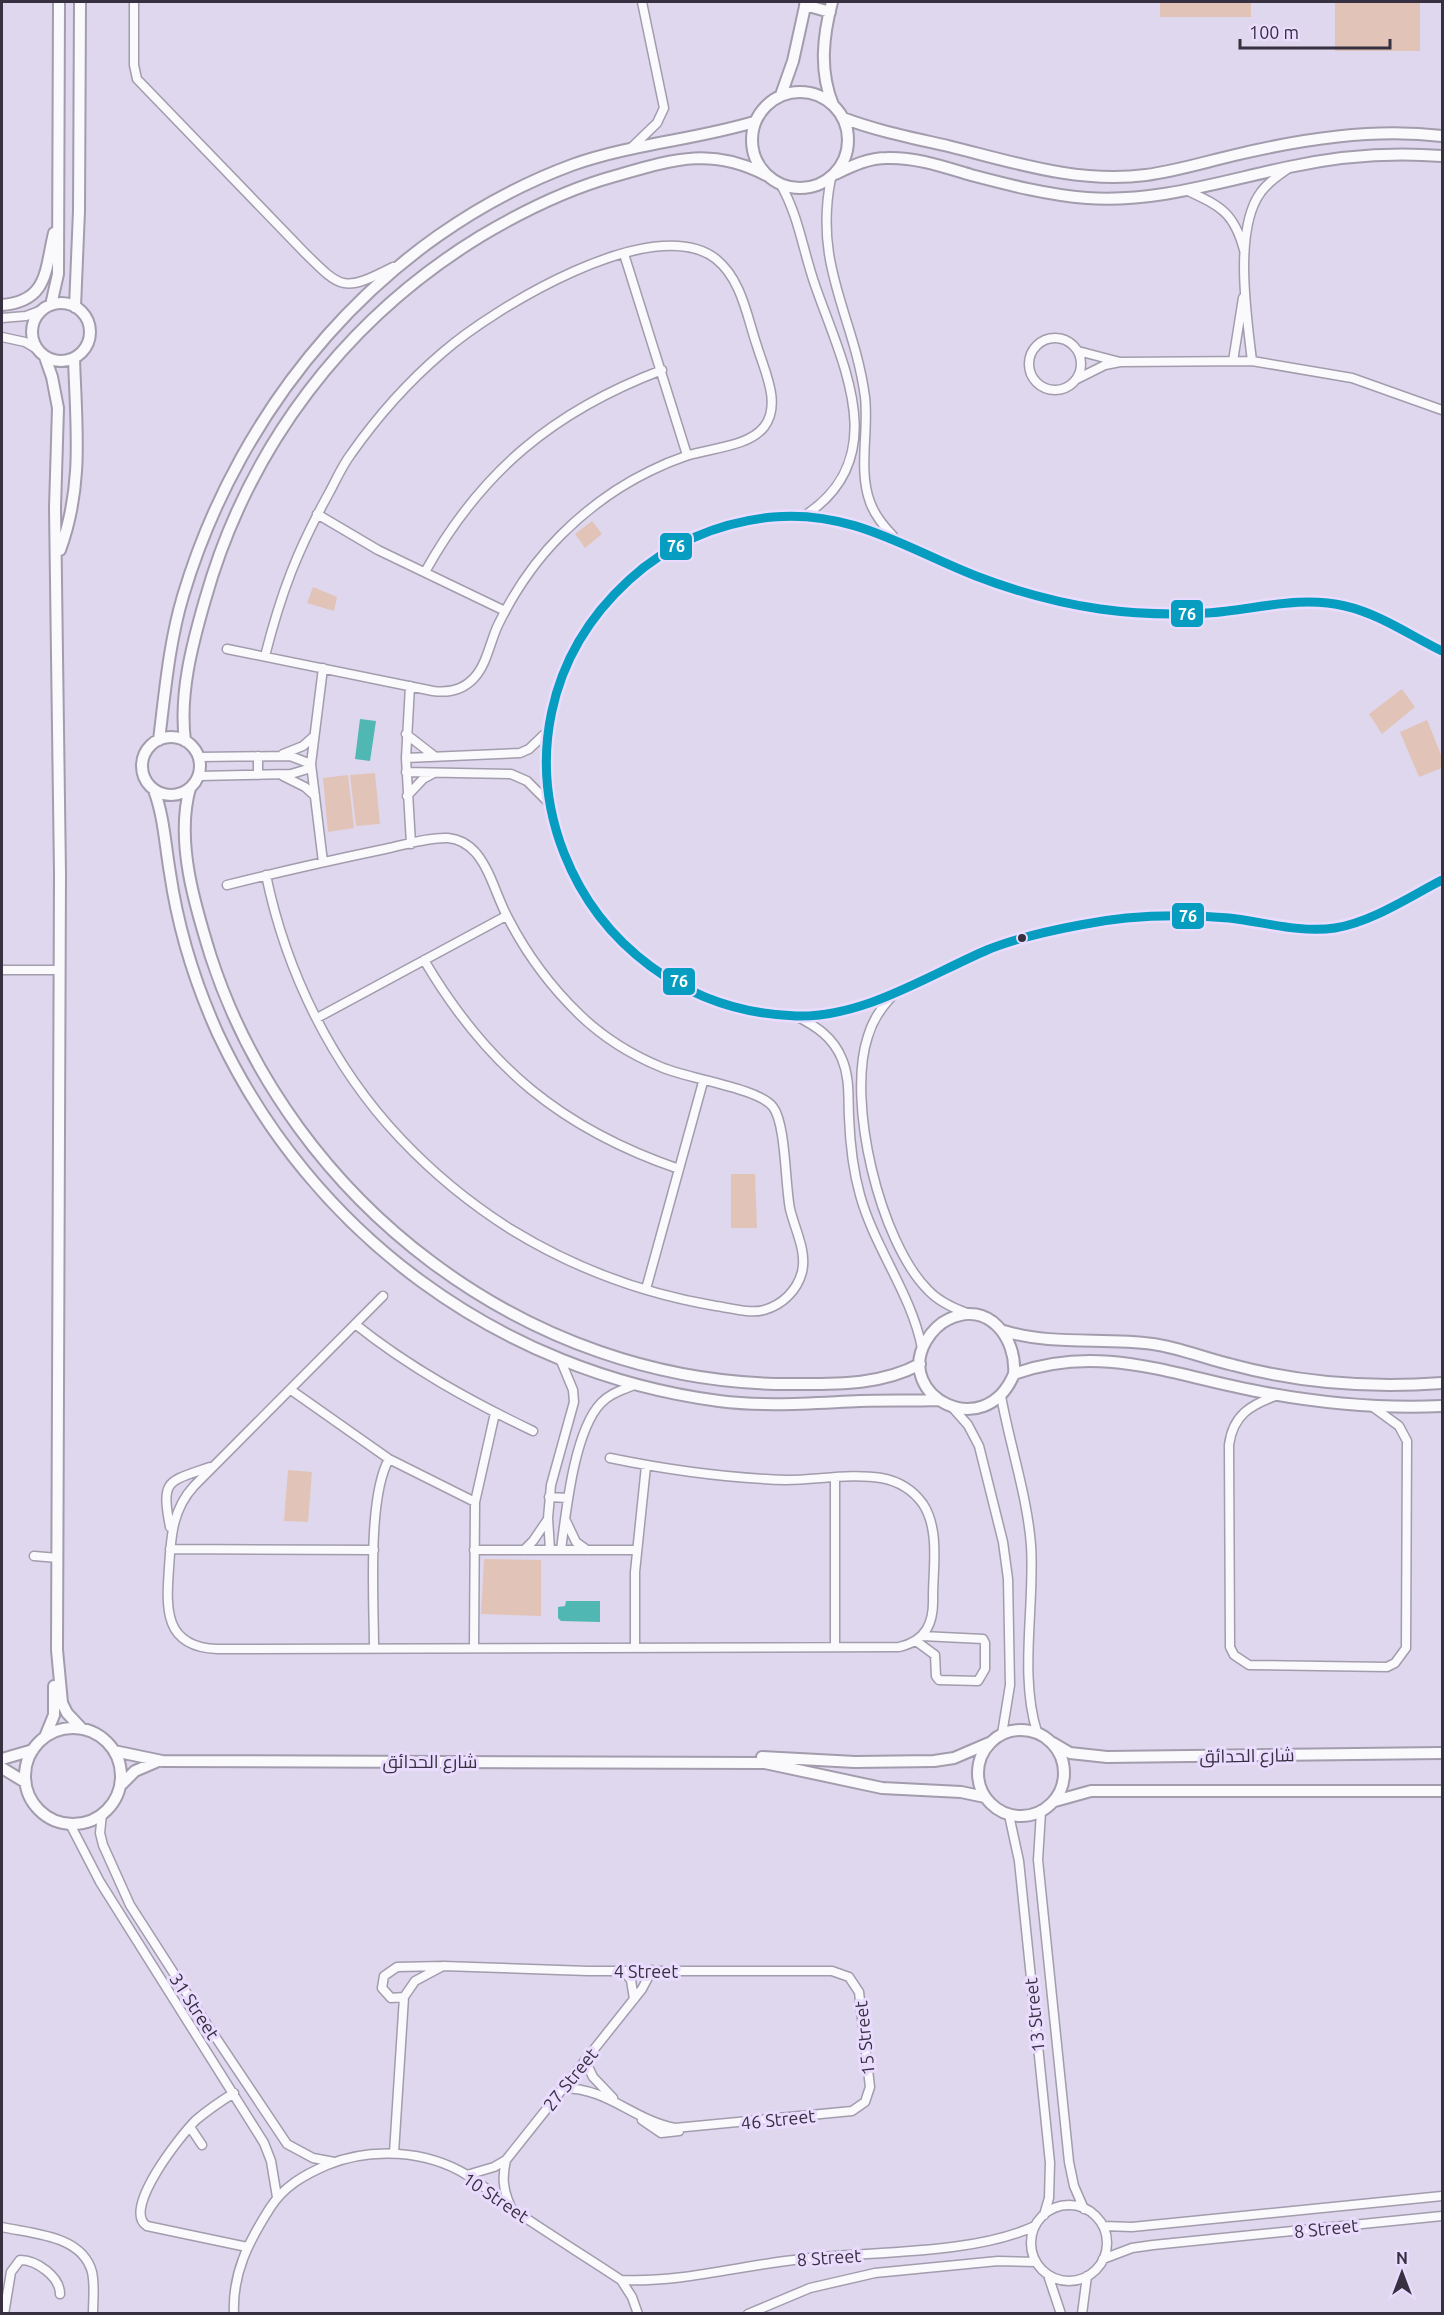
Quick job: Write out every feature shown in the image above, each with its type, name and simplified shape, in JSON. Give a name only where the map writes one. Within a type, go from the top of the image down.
[{"type":"street","points":[[57,1650],[54,1657],[54,1715],[44,1738],[33,1750],[26,1765],[25,1782],[37,1808],[52,1819],[70,1824],[85,1822],[102,1814],[113,1803],[120,1786],[120,1768],[114,1751],[99,1736],[82,1729],[67,1713],[62,1703],[57,1650],[59,970],[55,508],[58,408],[52,376],[32,329],[47,308],[58,274],[59,2]]},
{"type":"street","points":[[75,307],[79,211],[80,2]]},
{"type":"street","points":[[134,2],[134,65],[137,79],[328,275],[336,281],[357,284],[407,260]]},
{"type":"street","points":[[632,148],[657,123],[664,108],[656,60],[642,2]]},
{"type":"street","points":[[781,95],[793,61],[806,3],[831,7],[823,62],[828,93],[833,105],[843,117],[848,132],[848,147],[844,161],[833,176],[825,215],[827,253],[862,378],[867,432],[865,481],[870,503],[880,522],[896,539]]},
{"type":"street","points":[[766,175],[757,164],[752,150],[754,122],[765,106],[781,95],[792,92],[814,94],[833,105]]},
{"type":"street","points":[[843,117],[890,134],[1046,171],[1111,177],[1144,176],[1179,170],[1256,150],[1312,139],[1372,134],[1443,136]]},
{"type":"street","points":[[159,740],[171,645],[201,543],[232,471],[266,414],[291,378],[326,335],[365,296],[407,260],[456,226],[528,184],[572,165],[632,148],[754,122]]},
{"type":"street","points":[[185,741],[183,708],[193,649],[213,569],[232,520],[283,425],[315,380],[351,339],[403,291],[460,249],[500,225],[559,196],[599,180],[652,165],[707,156],[737,162],[766,175],[781,185],[798,189],[815,186],[860,163],[886,158],[912,159],[1038,192],[1088,198],[1137,198],[1186,190],[1290,166],[1352,156],[1416,154],[1443,156]]},
{"type":"street","points":[[1233,361],[1244,294],[1245,254],[1254,205],[1269,183],[1290,166]]},
{"type":"street","points":[[781,185],[798,219],[814,283],[848,379],[853,405],[852,458],[845,476],[827,499],[804,516]]},
{"type":"street","points":[[1186,190],[1227,213],[1235,222],[1245,254]]},
{"type":"street","points":[[2,305],[32,297],[41,284],[58,216]]},
{"type":"street","points":[[227,649],[442,692],[462,687],[470,682],[482,665],[505,611],[538,560],[582,516],[632,481],[687,455],[757,434],[771,415],[771,391],[742,299],[727,270],[701,250],[669,244],[624,254],[575,271],[528,294],[484,321],[442,352],[392,400],[356,446],[317,514],[290,569],[265,656]]},
{"type":"street","points":[[624,254],[687,455]]},
{"type":"street","points":[[1244,294],[1252,361]]},
{"type":"street","points":[[2,318],[60,303],[75,307],[85,316],[90,327],[89,339],[84,350],[74,358],[65,361],[41,353],[25,342],[2,337]]},
{"type":"street","points":[[1077,379],[1081,370],[1078,351],[1070,342],[1053,338],[1036,345],[1029,362],[1035,381],[1045,388],[1057,390],[1068,387],[1077,379],[1105,365],[1120,362],[1252,361],[1352,378],[1443,410]]},
{"type":"street","points":[[1078,351],[1120,362]]},
{"type":"street","points":[[57,556],[68,526],[78,454],[74,358]]},
{"type":"street","points":[[425,572],[458,518],[485,484],[524,447],[589,402],[662,370]]},
{"type":"street","points":[[317,514],[378,550],[505,611]]},
{"type":"street","points":[[1443,651],[1388,622],[1348,606],[1305,601],[1211,613],[1159,614],[1089,607],[1036,595],[976,576],[896,539],[866,528],[804,516],[738,523],[704,533],[671,549],[642,568],[615,592],[592,620],[563,676],[549,730],[546,763],[550,804],[560,846],[577,886],[601,921],[630,953],[662,976],[698,995],[734,1006],[795,1016],[864,1005],[993,947],[1087,923],[1135,917],[1184,916],[1232,919],[1312,930],[1342,927],[1369,917],[1443,880]]},
{"type":"street","points":[[323,668],[311,766],[323,862]]},
{"type":"street","points":[[410,686],[406,772],[411,844]]},
{"type":"street","points":[[406,758],[520,753],[529,749],[549,730]]},
{"type":"street","points":[[406,734],[425,751],[436,756]]},
{"type":"street","points":[[278,756],[291,752],[313,737]]},
{"type":"street","points":[[190,788],[169,795],[154,790],[147,783],[142,764],[151,746],[159,740],[177,738],[185,741],[199,757],[199,776],[190,788],[185,818],[190,868],[205,939],[231,1011],[267,1079],[306,1141],[355,1196],[401,1238],[481,1296],[525,1320],[606,1354],[649,1366],[733,1381],[815,1384],[889,1378],[920,1364]]},
{"type":"street","points":[[258,756],[258,775]]},
{"type":"street","points":[[199,757],[278,756],[301,759],[311,766]]},
{"type":"street","points":[[457,773],[458,756]]},
{"type":"street","points":[[199,776],[280,774],[311,766]]},
{"type":"street","points":[[406,772],[511,774],[519,776],[534,786],[550,804]]},
{"type":"street","points":[[407,796],[423,779],[434,773]]},
{"type":"street","points":[[280,774],[305,787],[315,796]]},
{"type":"street","points":[[154,790],[163,818],[177,912],[200,988],[218,1034],[241,1077],[293,1156],[351,1222],[426,1287],[469,1315],[561,1361],[634,1385],[700,1398],[767,1404],[939,1400]]},
{"type":"street","points":[[227,885],[266,875],[323,862],[446,838],[469,846],[483,865],[506,916],[528,955],[555,990],[587,1022],[622,1047],[661,1067],[703,1082],[751,1092],[765,1098],[775,1108],[781,1122],[785,1180],[802,1247],[803,1269],[795,1288],[780,1304],[760,1311],[690,1302],[646,1289],[611,1278],[544,1249],[490,1215],[452,1186],[400,1138],[376,1110],[339,1058],[317,1018],[281,936],[266,875]]},
{"type":"street","points":[[317,1018],[506,916]]},
{"type":"street","points":[[424,960],[446,997],[471,1031],[499,1063],[530,1091],[601,1138],[679,1169]]},
{"type":"street","points":[[2,970],[59,970]]},
{"type":"street","points":[[897,991],[873,1023],[864,1054],[863,1118],[873,1174],[891,1227],[917,1277],[940,1301],[970,1315],[989,1320],[1004,1331],[1012,1344],[1015,1359],[1014,1374],[1001,1396],[987,1406],[970,1410],[953,1408]]},
{"type":"street","points":[[795,1016],[824,1033],[837,1050],[846,1070],[850,1141],[859,1192],[876,1242],[910,1307],[922,1348]]},
{"type":"street","points":[[646,1289],[703,1082]]},
{"type":"street","points":[[171,1531],[181,1502],[383,1296]]},
{"type":"street","points":[[970,1315],[950,1318],[932,1330],[922,1348],[920,1364],[925,1384],[939,1400],[953,1408],[968,1425],[979,1446],[1003,1542],[1008,1579],[1010,1686],[1007,1718],[1002,1734]]},
{"type":"street","points":[[355,1324],[411,1365],[495,1413],[533,1431]]},
{"type":"street","points":[[1004,1331],[1049,1341],[1114,1340],[1155,1344],[1256,1370],[1325,1380],[1372,1384],[1443,1383]]},
{"type":"street","points":[[549,1550],[549,1497],[574,1402],[573,1390],[561,1361]]},
{"type":"street","points":[[1014,1374],[1053,1362],[1106,1361],[1172,1370],[1278,1395],[1373,1407],[1443,1406]]},
{"type":"street","points":[[561,1550],[568,1498],[578,1455],[595,1411],[609,1396],[634,1385]]},
{"type":"street","points":[[291,1390],[389,1459],[475,1502]]},
{"type":"street","points":[[1278,1395],[1253,1404],[1243,1412],[1230,1433],[1230,1647],[1240,1662],[1249,1665],[1387,1667],[1395,1663],[1406,1648],[1407,1441],[1399,1426],[1373,1407]]},
{"type":"street","points":[[1001,1396],[1031,1542],[1033,1579],[1029,1693],[1037,1732]]},
{"type":"street","points":[[474,1648],[475,1502],[495,1413]]},
{"type":"street","points":[[610,1458],[646,1466],[739,1478],[868,1477],[893,1481],[914,1494],[929,1514],[934,1539],[933,1609],[928,1628],[919,1639]]},
{"type":"street","points":[[374,1648],[374,1550],[379,1487],[389,1459]]},
{"type":"street","points":[[215,1465],[179,1478],[170,1484],[165,1498],[171,1531],[167,1613],[177,1633],[195,1645],[217,1649],[899,1647],[919,1639],[983,1639],[985,1669],[978,1681],[939,1680],[936,1676],[935,1655],[919,1639]]},
{"type":"street","points":[[635,1647],[637,1550],[646,1466]]},
{"type":"street","points":[[834,1647],[835,1479]]},
{"type":"street","points":[[549,1497],[568,1498]]},
{"type":"street","points":[[565,1517],[572,1536],[588,1551]]},
{"type":"street","points":[[524,1550],[542,1530],[548,1518]]},
{"type":"street","points":[[170,1550],[374,1550]]},
{"type":"street","points":[[474,1550],[637,1550]]},
{"type":"street","points":[[34,1556],[58,1558]]},
{"type":"street","points":[[44,1738],[63,1730],[82,1729]]},
{"type":"street","points":[[1017,1730],[1037,1732],[1053,1743],[1063,1760],[1065,1771],[1061,1792],[1055,1801],[1041,1812],[1022,1816],[1009,1815],[994,1807],[985,1797],[980,1788],[978,1768],[989,1743],[1002,1734],[1017,1730]]},
{"type":"street","name":"شارع الحدائق","points":[[698,1761],[709,1758],[785,1757],[855,1762],[934,1761],[954,1758],[989,1743]]},
{"type":"street","name":"شارع الحدائق","points":[[1053,1743],[1070,1753],[1107,1756],[1443,1753]]},
{"type":"street","points":[[2,1759],[33,1750]]},
{"type":"street","points":[[114,1751],[162,1761]]},
{"type":"street","points":[[120,1786],[135,1771],[162,1761]]},
{"type":"street","name":"شارع الحدائق","points":[[162,1761],[698,1761],[779,1765],[882,1788],[961,1792],[985,1797]]},
{"type":"street","points":[[2,1768],[25,1782]]},
{"type":"street","name":"شارع الحدائق","points":[[1055,1801],[1091,1791],[1443,1791]]},
{"type":"street","name":"13 Street","points":[[1041,1812],[1038,1860],[1069,2162],[1074,2186],[1084,2209]]},
{"type":"street","name":"31 Street","points":[[102,1814],[100,1833],[103,1845],[130,1905],[287,2144],[313,2158],[334,2162]]},
{"type":"street","name":"13 Street","points":[[1009,1815],[1019,1861],[1050,2163],[1051,2180],[1044,2215]]},
{"type":"street","name":"31 Street","points":[[70,1824],[105,1891],[234,2093],[271,2161],[277,2197]]},
{"type":"street","points":[[394,2153],[404,1996],[415,1981],[442,1966]]},
{"type":"street","name":"4 Street","points":[[404,1996],[398,1999],[386,1994],[382,1982],[387,1972],[397,1967],[624,1971],[832,1971],[849,1977]]},
{"type":"street","name":"27 Street","points":[[467,2175],[494,2167],[506,2160],[634,1999],[652,1970]]},
{"type":"street","points":[[624,1971],[631,1980],[634,1999]]},
{"type":"street","name":"15 Street","points":[[849,1977],[860,1992],[870,2087],[865,2102]]},
{"type":"street","name":"46 Street","points":[[585,2061],[592,2077],[615,2101]]},
{"type":"street","name":"46 Street","points":[[563,2088],[587,2089],[615,2101],[638,2115],[646,2125],[661,2133],[688,2128],[842,2113],[852,2111],[865,2102]]},
{"type":"street","points":[[234,2093],[207,2111],[190,2127],[159,2168],[140,2211],[140,2218],[147,2226],[247,2247]]},
{"type":"street","points":[[190,2127],[202,2145]]},
{"type":"street","name":"10 Street","points":[[234,2313],[238,2270],[247,2247],[277,2197],[302,2176],[334,2162],[394,2153],[429,2159],[467,2175],[512,2208],[621,2280],[632,2297],[638,2313]]},
{"type":"street","points":[[506,2160],[502,2177],[504,2192],[512,2208]]},
{"type":"street","name":"8 Street","points":[[1102,2226],[1132,2227],[1443,2196]]},
{"type":"street","points":[[1048,2275],[1068,2281],[1087,2276],[1103,2259],[1107,2248],[1102,2226],[1095,2216],[1084,2209],[1064,2206],[1044,2215],[1035,2226],[1032,2250],[1036,2262],[1048,2275],[1061,2313]]},
{"type":"street","name":"8 Street","points":[[1103,2259],[1132,2248],[1153,2245],[1443,2216]]},
{"type":"street","name":"8 Street","points":[[621,2280],[663,2280],[782,2261],[981,2242],[1018,2234],[1035,2226]]},
{"type":"street","points":[[2,2227],[58,2240],[80,2251],[92,2273],[93,2313]]},
{"type":"street","points":[[4,2313],[11,2272],[20,2260],[28,2261],[53,2276],[60,2287],[60,2294]]},
{"type":"street","name":"8 Street","points":[[748,2313],[810,2288],[875,2273],[998,2261],[1036,2262]]},
{"type":"street","points":[[1082,2313],[1087,2276]]},
{"type":"shaded area","points":[[1160,2],[1251,2],[1251,17],[1160,17]]},
{"type":"shaded area","points":[[1335,2],[1420,2],[1420,51],[1335,51]]},
{"type":"shaded area","points":[[592,521],[602,534],[585,548],[575,534]]},
{"type":"shaded area","points":[[313,587],[337,597],[334,611],[307,603]]},
{"type":"shaded area","points":[[1402,689],[1415,707],[1382,734],[1369,714]]},
{"type":"shaded area","points":[[360,719],[376,721],[370,761],[355,759]]},
{"type":"shaded area","points":[[1427,720],[1442,757],[1442,768],[1419,777],[1400,732]]},
{"type":"shaded area","points":[[375,773],[380,824],[356,826],[350,775]]},
{"type":"shaded area","points":[[348,775],[354,828],[328,832],[323,778]]},
{"type":"shaded area","points":[[731,1174],[755,1174],[757,1228],[731,1228]]},
{"type":"shaded area","points":[[288,1470],[312,1472],[308,1522],[284,1521]]},
{"type":"shaded area","points":[[484,1559],[541,1560],[541,1616],[481,1614]]},
{"type":"shaded area","points":[[566,1601],[600,1601],[600,1622],[561,1621],[558,1618],[558,1607],[565,1606]]},
{"type":"transit line","name":"76","points":[[1442,651],[1383,620],[1358,610],[1328,603],[1276,604],[1181,614],[1100,609],[1053,600],[991,581],[854,525],[802,516],[773,517],[733,524],[695,537],[660,556],[629,580],[578,643],[552,712],[548,784],[564,853],[599,915],[651,966],[717,1001],[796,1016],[821,1015],[870,1003],[987,950],[1021,938],[1056,930],[1117,919],[1173,916],[1229,918],[1309,929],[1335,928],[1376,915],[1442,880]]}]
